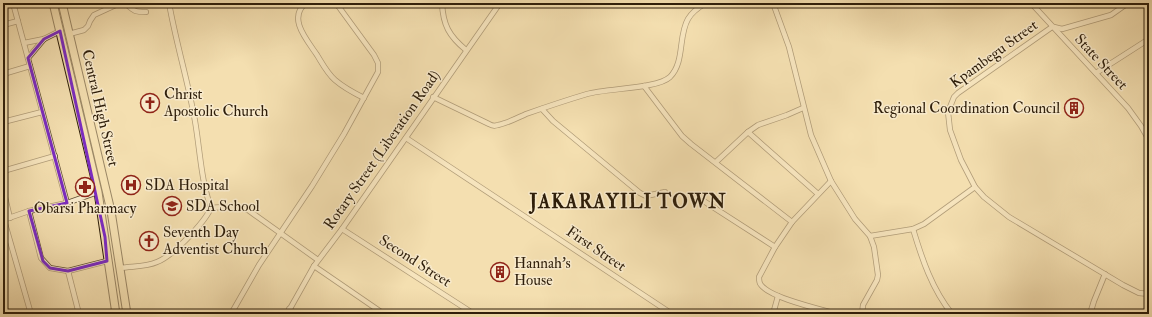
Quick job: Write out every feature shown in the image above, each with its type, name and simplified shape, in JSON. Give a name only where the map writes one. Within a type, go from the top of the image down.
[{"type":"highway","name":"Central High Street","points":[[53,3],[98,192],[116,314]]},
{"type":"highway","name":"Central High Street","points":[[62,3],[111,211],[127,314]]},
{"type":"highway","points":[[73,90],[83,93]]},
{"type":"street","points":[[13,3],[67,203]]},
{"type":"street","points":[[69,34],[84,30],[94,15],[120,3]]},
{"type":"street","points":[[125,3],[133,11],[146,12]]},
{"type":"street","points":[[120,268],[146,265],[165,258],[208,215],[211,208],[205,188],[195,120],[175,36],[169,3]]},
{"type":"street","points":[[306,3],[299,12],[298,20],[301,31],[335,80],[364,98]]},
{"type":"street","points":[[231,314],[259,265],[344,134],[378,72],[378,63],[374,55],[336,3]]},
{"type":"street","points":[[442,3],[443,16],[450,34],[455,41],[466,50]]},
{"type":"street","name":"Rotary Street (Liberation Road)","points":[[288,312],[318,260],[342,229],[500,3]]},
{"type":"street","points":[[433,97],[492,126],[497,126],[542,109],[601,90],[644,86],[662,82],[669,78],[675,71],[679,60],[687,20],[693,12],[706,3]]},
{"type":"street","points":[[773,3],[789,47],[803,108],[811,135],[831,181],[856,219],[870,236],[874,247],[878,275],[877,280],[863,305],[862,314]]},
{"type":"street","name":"State Street","points":[[1031,3],[1135,116],[1149,140]]},
{"type":"street","name":"Kpambegu Street","points":[[1128,3],[1117,12],[1103,18],[1062,29],[1052,27],[958,93],[950,105],[948,112],[950,130],[961,160],[975,187],[984,197],[1009,217],[1105,274],[1133,290],[1149,294]]},
{"type":"street","points":[[3,25],[18,21]]},
{"type":"street","points":[[24,43],[44,39],[60,31]]},
{"type":"street","points":[[28,58],[44,39]]},
{"type":"street","points":[[1096,73],[1149,40]]},
{"type":"street","points":[[3,74],[30,66]]},
{"type":"street","points":[[644,86],[682,136],[792,222]]},
{"type":"street","points":[[716,162],[748,132],[758,125],[803,108]]},
{"type":"street","points":[[542,109],[553,121],[640,193],[646,196],[665,192]]},
{"type":"street","points":[[3,122],[42,112]]},
{"type":"street","points":[[748,132],[818,194]]},
{"type":"street","name":"First Street","points":[[406,138],[672,314]]},
{"type":"street","points":[[3,171],[54,156]]},
{"type":"street","points":[[831,181],[792,222],[775,247],[759,277],[759,282],[761,286],[778,296],[837,314]]},
{"type":"street","points":[[870,236],[913,229],[933,219],[975,187]]},
{"type":"street","points":[[3,189],[10,218]]},
{"type":"street","points":[[31,314],[4,220],[29,211],[67,203],[98,192]]},
{"type":"street","points":[[702,200],[775,247]]},
{"type":"street","points":[[211,208],[241,207],[248,210],[318,260]]},
{"type":"street","points":[[29,211],[43,261],[50,268],[68,271],[108,261]]},
{"type":"street","name":"Second Street","points":[[342,229],[474,314]]},
{"type":"street","points":[[913,229],[920,253],[935,289],[952,314]]},
{"type":"street","points":[[314,266],[384,314]]},
{"type":"street","points":[[68,271],[79,314]]},
{"type":"street","points":[[1090,314],[1105,274]]},
{"type":"street","points":[[773,314],[778,296]]},
{"type":"street","points":[[288,312],[296,314]]},
{"type":"highlighted area","points":[[60,31],[105,237],[107,261],[68,271],[50,268],[43,261],[29,211],[67,203],[28,58],[44,39]]},
{"type":"place","name":"Christ Apostolic Church","points":[[150,103]]},
{"type":"place","name":"Regional Coordination Council","points":[[1074,108]]},
{"type":"place","name":"SDA Hospital","points":[[131,185]]},
{"type":"place","name":"Obarsi Pharmacy","points":[[85,187]]},
{"type":"place","name":"SDA School","points":[[172,206]]},
{"type":"place","name":"Seventh Day Adventist Church","points":[[149,241]]},
{"type":"place","name":"Hannah's House","points":[[500,272]]},
{"type":"district","name":"JAKARAYILI TOWN","points":[[628,202]]}]
